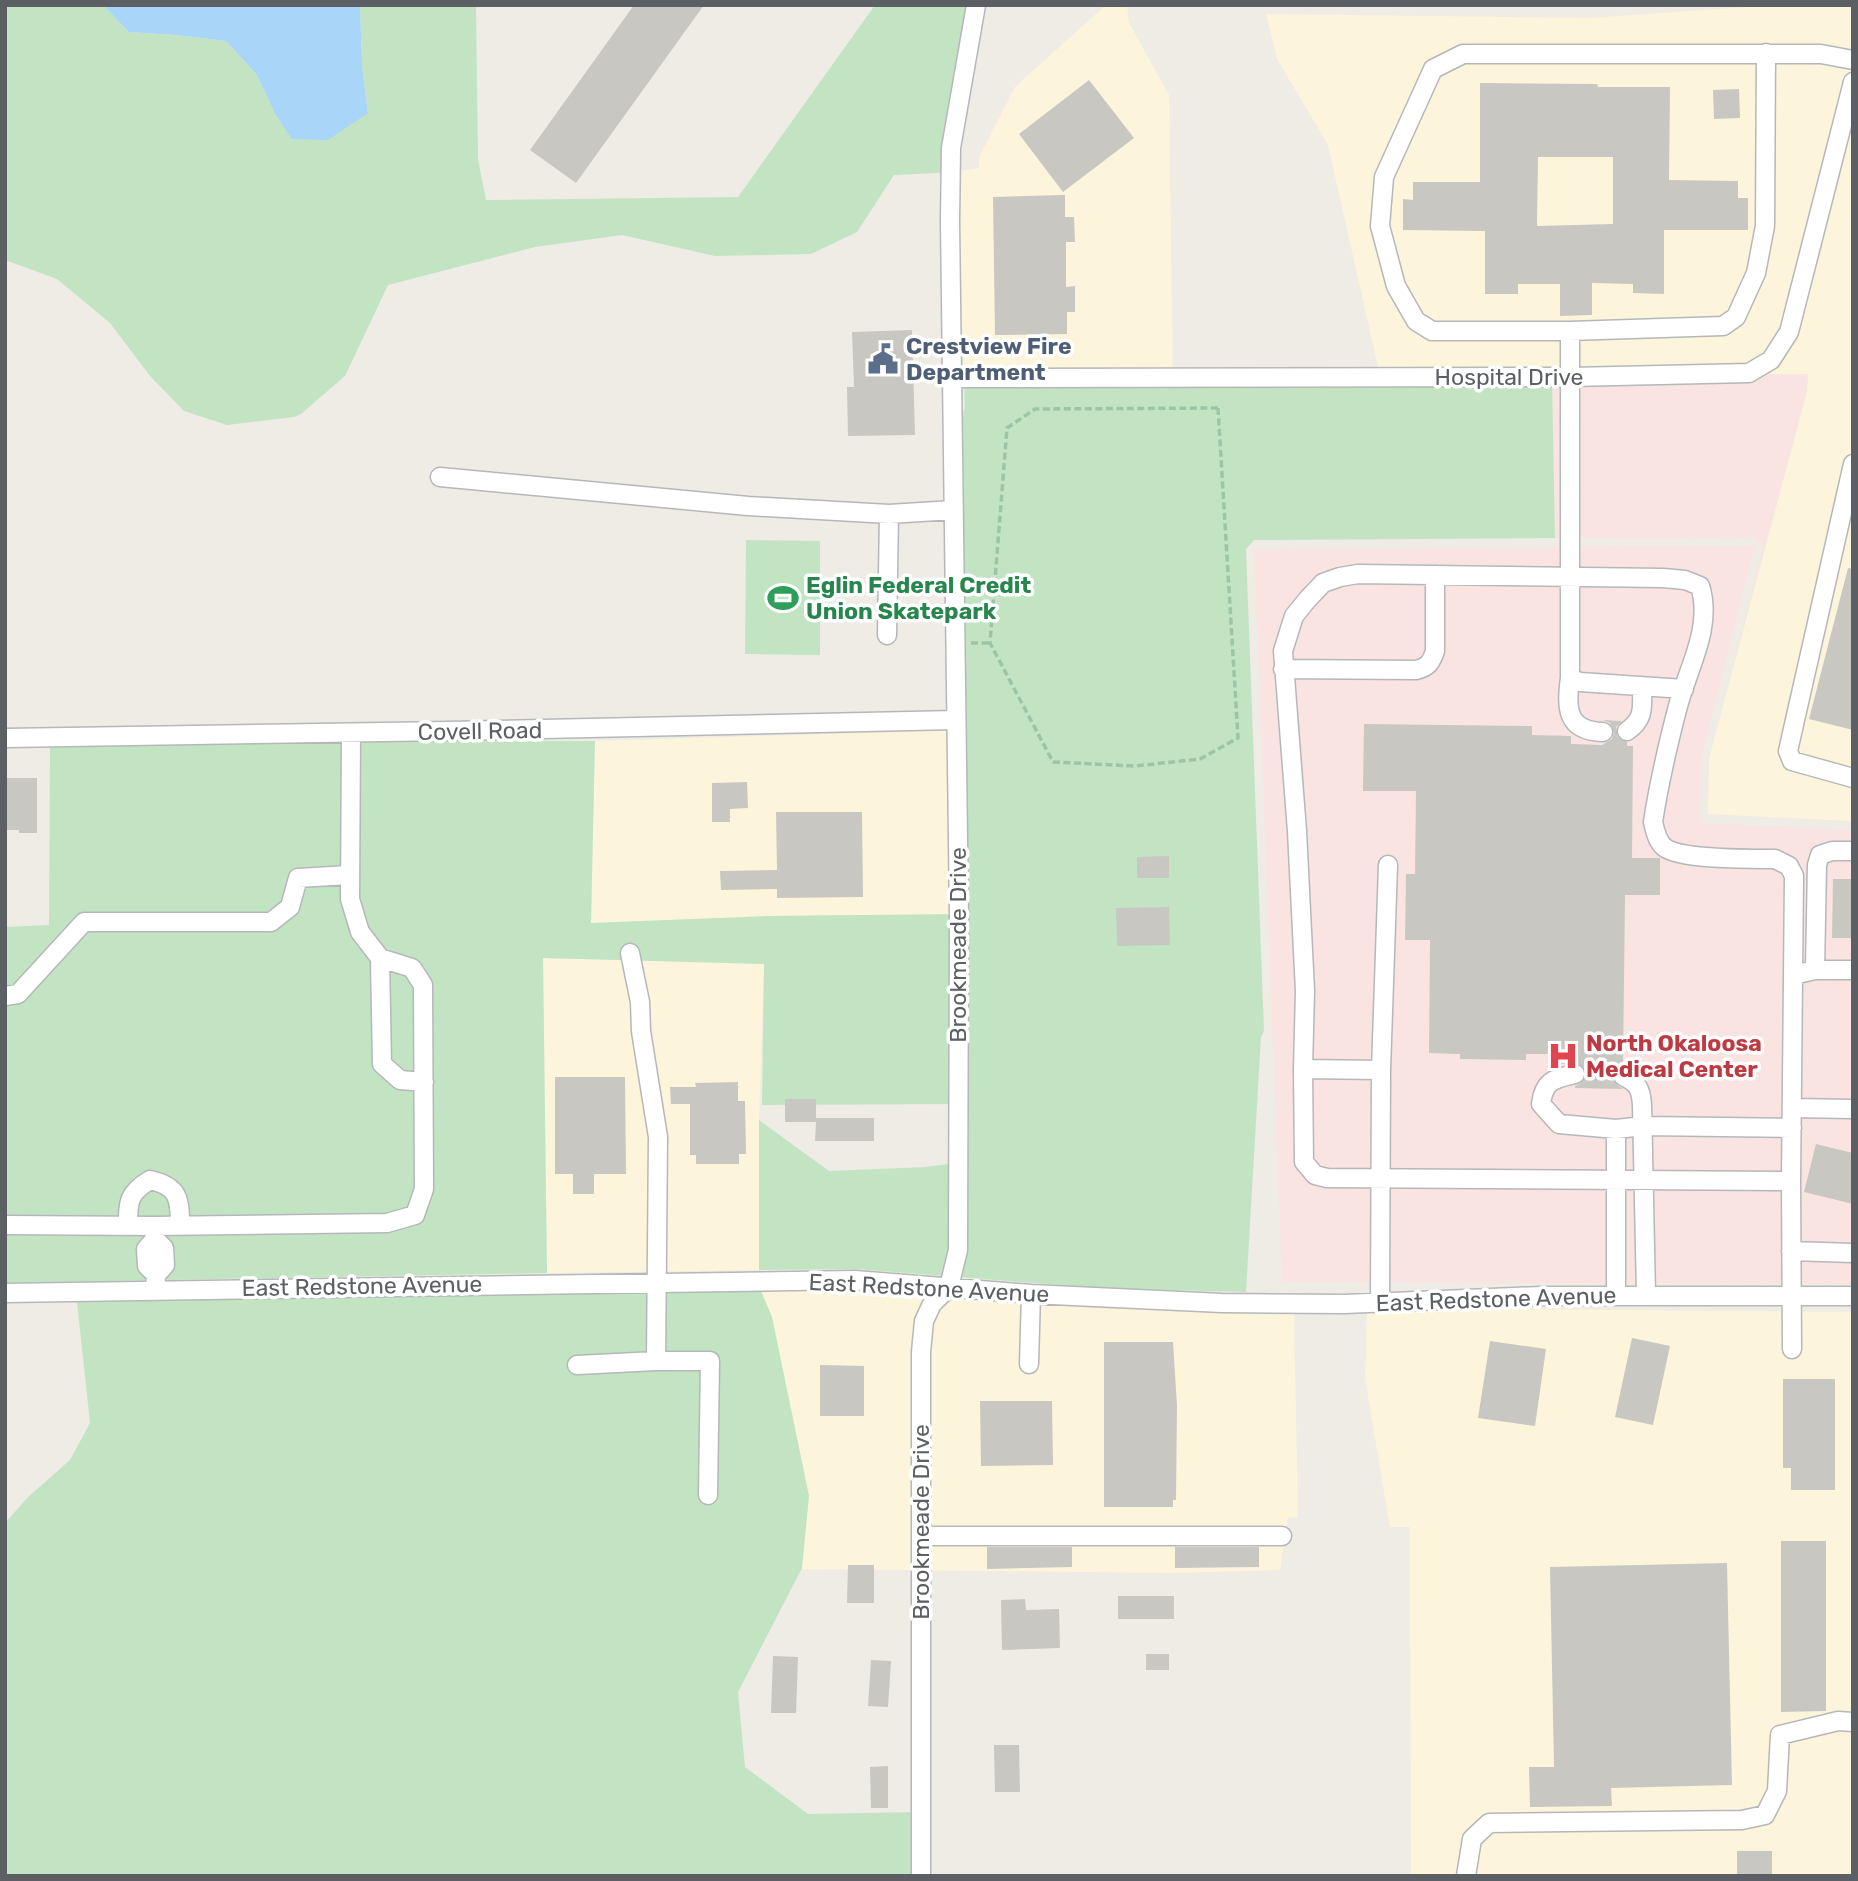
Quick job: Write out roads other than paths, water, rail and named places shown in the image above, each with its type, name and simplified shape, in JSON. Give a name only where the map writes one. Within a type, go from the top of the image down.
[{"type":"street","name":"Brookmeade Drive","points":[[921,1876],[921,1352],[924,1321],[932,1304],[949,1287],[958,1250],[959,918],[951,148],[976,5]]},
{"type":"street","points":[[1766,53],[1765,226],[1756,273],[1736,317],[1723,326],[1570,331],[1432,331],[1416,321],[1396,286],[1380,226],[1384,177],[1433,69],[1463,54],[1766,53],[1821,54],[1853,60]]},
{"type":"street","name":"Hospital Drive","points":[[952,378],[1570,377],[1749,373],[1771,360],[1789,332],[1853,82]]},
{"type":"street","points":[[1570,331],[1571,578],[1570,678],[1567,702],[1569,714],[1577,724],[1589,732],[1603,732]]},
{"type":"street","points":[[1853,464],[1788,751],[1792,761],[1853,778]]},
{"type":"street","points":[[440,477],[748,506],[889,514],[953,510]]},
{"type":"street","points":[[887,635],[889,514]]},
{"type":"street","points":[[1791,1181],[1327,1178],[1315,1175],[1304,1162],[1305,990],[1297,831],[1283,669],[1287,634],[1294,616],[1324,583],[1358,574],[1663,578],[1685,580],[1700,586],[1704,598],[1700,640],[1684,689],[1653,822],[1657,837],[1665,848],[1683,855],[1775,859],[1789,866],[1794,876],[1790,1296],[1792,1349]]},
{"type":"street","points":[[1283,669],[1416,670],[1426,667],[1435,651],[1436,575]]},
{"type":"street","points":[[1570,678],[1580,682],[1642,688],[1684,689]]},
{"type":"street","points":[[1627,731],[1637,725],[1642,715],[1642,688]]},
{"type":"street","name":"Covell Road","points":[[5,738],[955,720]]},
{"type":"street","points":[[5,1225],[128,1226],[154,1232],[180,1225],[387,1223],[415,1214],[425,1189],[423,985],[412,968],[380,958],[359,932],[350,899],[349,875],[351,733]]},
{"type":"street","points":[[1815,970],[1816,865],[1820,855],[1832,851],[1853,850]]},
{"type":"street","points":[[1380,1302],[1381,1070],[1388,865]]},
{"type":"street","points":[[5,996],[18,994],[84,922],[271,922],[290,907],[298,878],[349,875]]},
{"type":"street","points":[[630,953],[640,1002],[641,1031],[658,1137],[656,1362]]},
{"type":"street","points":[[380,958],[382,1064],[400,1080],[424,1083]]},
{"type":"street","points":[[1793,975],[1815,970],[1853,970]]},
{"type":"street","points":[[1303,1069],[1381,1070]]},
{"type":"street","points":[[1576,1074],[1553,1079],[1543,1090],[1541,1104],[1559,1124],[1616,1129],[1644,1126],[1792,1128]]},
{"type":"street","points":[[1623,1076],[1635,1081],[1641,1090],[1644,1126],[1642,1180],[1646,1295]]},
{"type":"street","points":[[1793,1108],[1853,1109]]},
{"type":"street","points":[[1616,1129],[1616,1296]]},
{"type":"street","points":[[128,1226],[128,1206],[135,1189],[150,1180],[166,1183],[176,1194],[180,1225]]},
{"type":"street","points":[[154,1232],[164,1248],[165,1265],[156,1282]]},
{"type":"street","points":[[1791,1251],[1853,1253]]},
{"type":"street","name":"East Redstone Avenue","points":[[5,1293],[156,1282],[855,1280],[1031,1294],[1222,1303],[1646,1295],[1853,1296]]},
{"type":"street","points":[[1029,1364],[1031,1294]]},
{"type":"street","points":[[577,1365],[710,1361],[708,1495]]},
{"type":"street","points":[[921,1536],[1282,1536]]},
{"type":"street","points":[[1465,1876],[1472,1839],[1489,1822],[1742,1820],[1765,1815],[1777,1791],[1780,1735],[1838,1721],[1853,1722]]},
{"type":"water","points":[[103,5],[360,5],[362,66],[368,113],[328,140],[292,139],[274,112],[257,75],[226,41],[129,32]]},
{"type":"tunnel","points":[[1575,1074],[1623,1076]]},
{"type":"place","name":"Crestview Fire Department","points":[[883,359]]},
{"type":"place","name":"Eglin Federal Credit Union Skatepark","points":[[783,598]]},
{"type":"place","name":"North Okaloosa Medical Center","points":[[1563,1056]]}]
